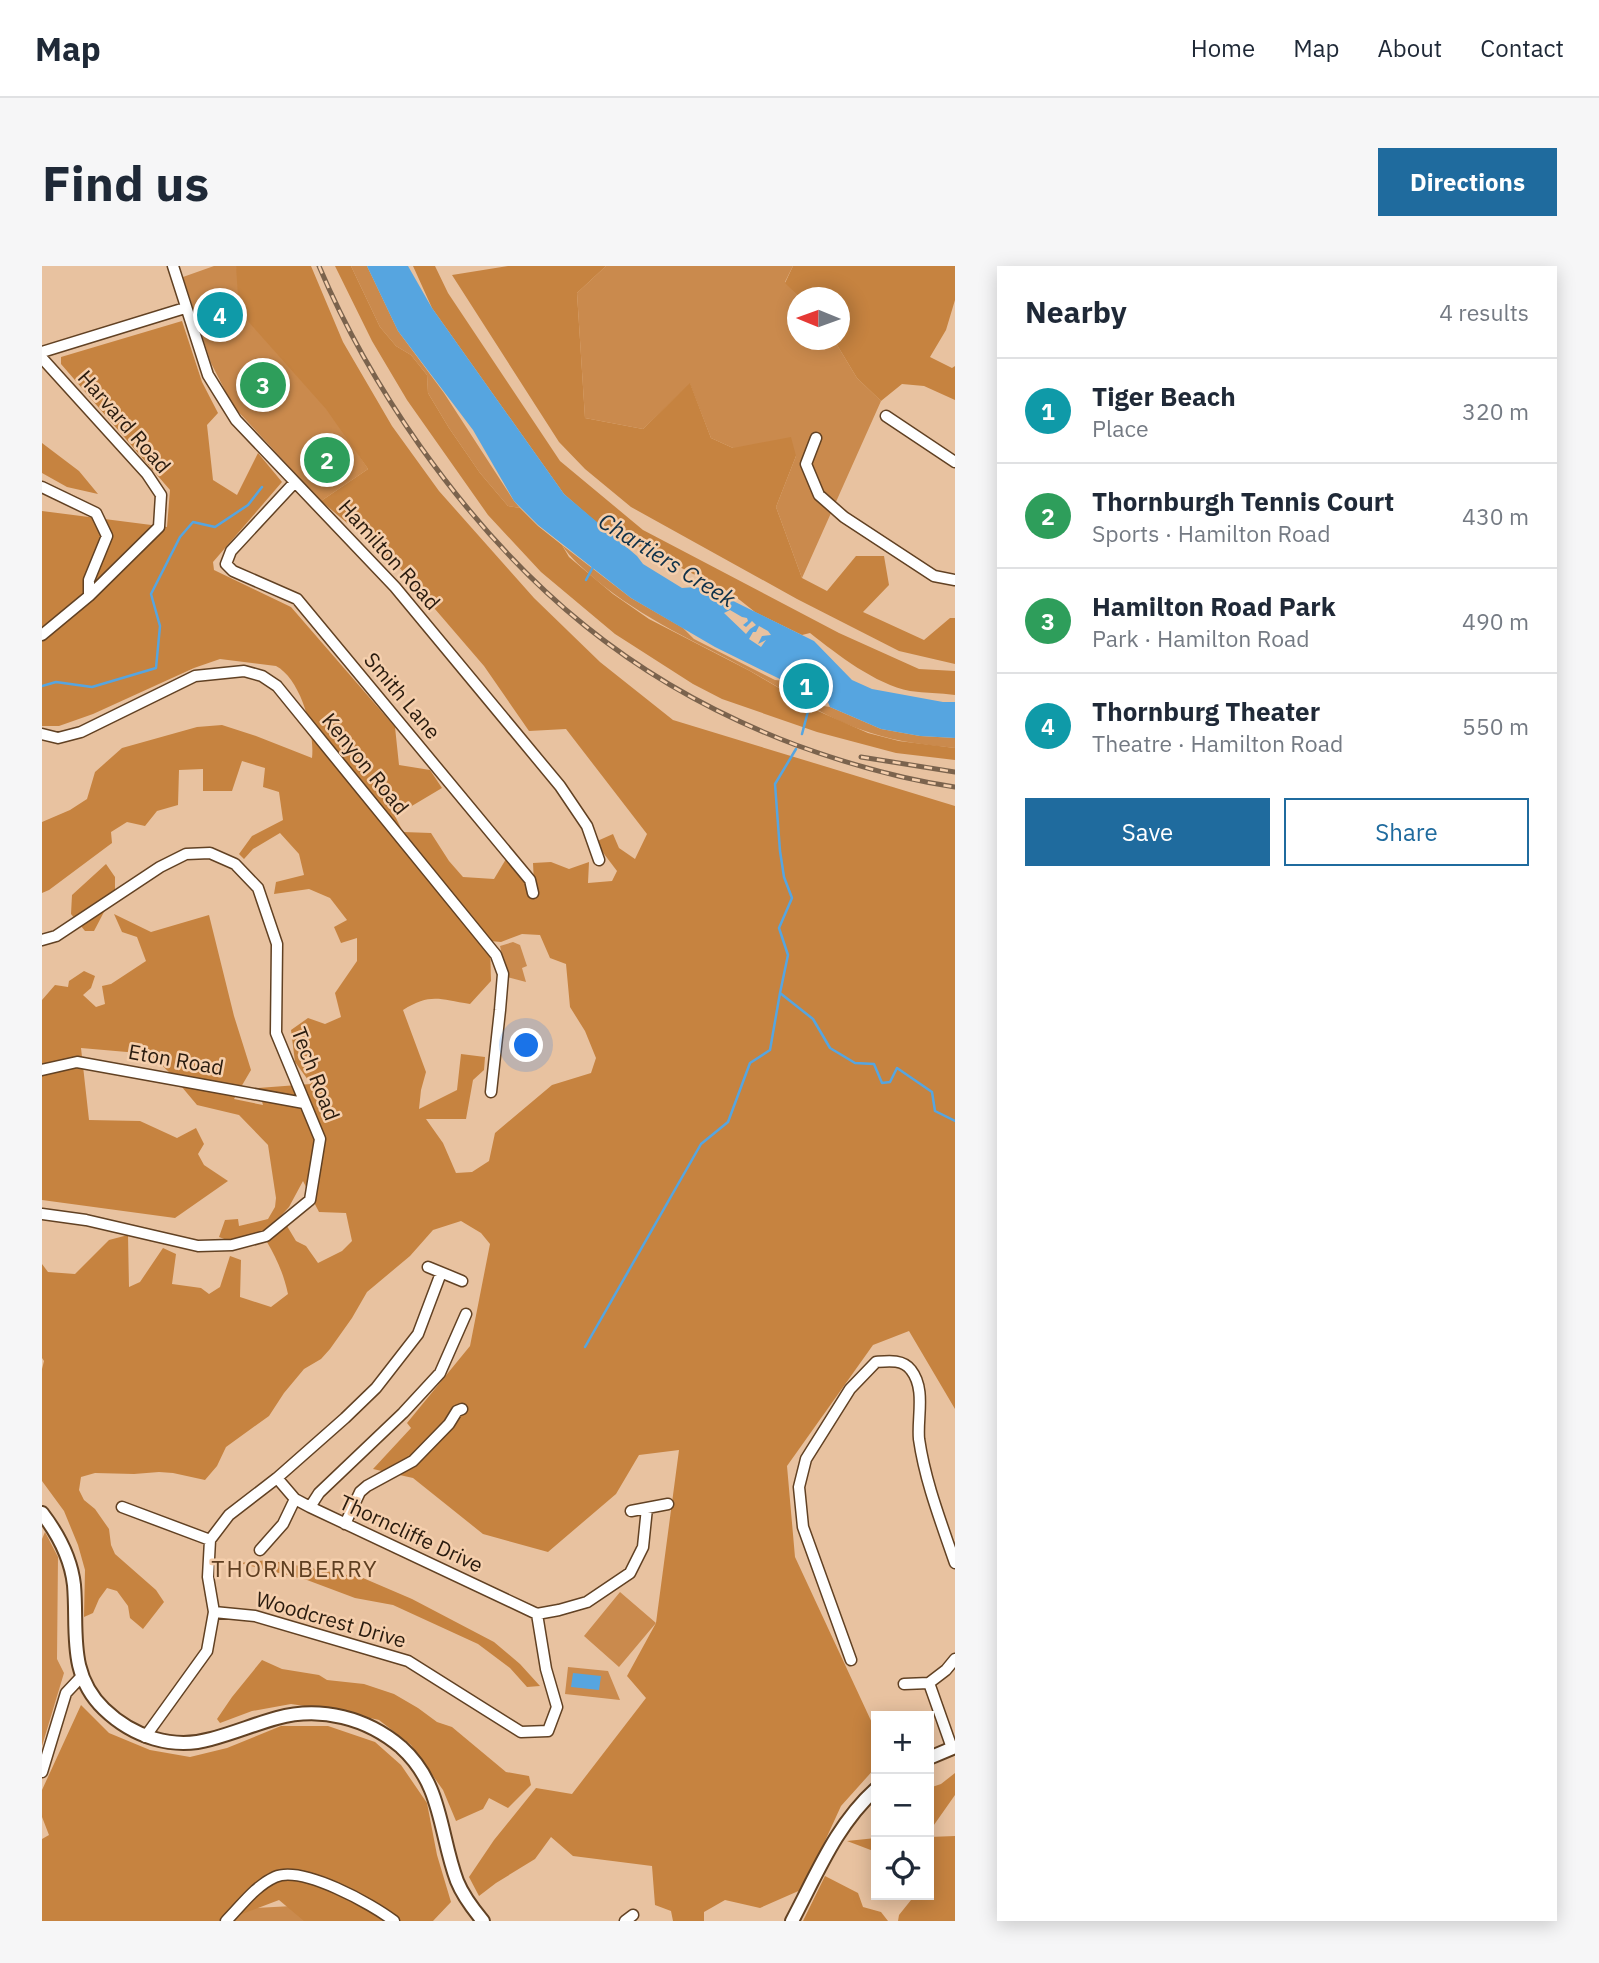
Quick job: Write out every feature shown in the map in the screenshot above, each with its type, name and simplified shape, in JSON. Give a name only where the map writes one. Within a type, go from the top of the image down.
[{"type":"street","name":"Hamilton Road","points":[[173,266],[208,376],[236,420],[395,587],[560,786],[587,826],[599,860]]},
{"type":"street","points":[[42,352],[185,308]]},
{"type":"street","name":"Harvard Road","points":[[42,358],[147,474],[161,495],[159,527],[89,596],[42,635]]},
{"type":"street","points":[[886,416],[955,462]]},
{"type":"street","points":[[816,438],[806,464],[819,495],[844,517],[934,576],[955,580]]},
{"type":"street","name":"Smith Lane","points":[[295,482],[231,551],[226,564],[229,569],[297,599],[530,880],[533,892]]},
{"type":"street","points":[[42,487],[96,513],[107,536],[89,580],[89,596]]},
{"type":"street","name":"Kenyon Road","points":[[42,734],[58,738],[81,732],[195,676],[244,671],[262,676],[277,686],[496,955],[503,974],[491,1092]]},
{"type":"street","name":"Tech Road","points":[[42,940],[56,936],[160,867],[186,855],[210,853],[235,864],[258,888],[277,944],[276,1033],[320,1139],[310,1200],[266,1236],[232,1245],[198,1246],[86,1220],[42,1214]]},
{"type":"street","name":"Eton Road","points":[[42,1070],[77,1062],[304,1103]]},
{"type":"street","points":[[428,1268],[461,1281]]},
{"type":"street","points":[[145,1737],[207,1651],[214,1612],[208,1577],[210,1541],[229,1514],[277,1478],[376,1388],[418,1334],[441,1273]]},
{"type":"street","points":[[310,1507],[319,1493],[403,1413],[440,1373],[466,1314]]},
{"type":"street","points":[[851,1660],[803,1527],[799,1487],[806,1459],[850,1389],[876,1362],[894,1360],[911,1368],[920,1388],[919,1434],[923,1467],[955,1563]]},
{"type":"street","points":[[345,1524],[360,1492],[413,1461],[449,1424],[457,1411],[463,1409]]},
{"type":"street","name":"Thorncliffe Drive","points":[[277,1478],[295,1499],[310,1507],[537,1614]]},
{"type":"street","points":[[260,1550],[283,1524],[295,1499]]},
{"type":"street","points":[[631,1511],[668,1504]]},
{"type":"street","points":[[122,1507],[210,1541]]},
{"type":"street","points":[[537,1614],[587,1602],[630,1573],[643,1547],[647,1508]]},
{"type":"street","points":[[42,1513],[56,1532],[71,1568],[77,1660],[91,1693],[102,1707],[122,1724],[145,1737],[161,1741],[210,1740],[278,1717],[318,1713],[338,1715],[372,1728],[402,1748],[425,1777],[440,1812],[458,1883],[465,1898],[483,1921]]},
{"type":"street","name":"Woodcrest Drive","points":[[214,1612],[256,1616],[408,1661],[521,1732],[548,1731],[557,1707],[546,1669],[537,1614]]},
{"type":"street","points":[[904,1684],[929,1683],[955,1659]]},
{"type":"street","points":[[42,1772],[66,1693],[82,1676]]},
{"type":"street","points":[[929,1683],[953,1748],[934,1756]]},
{"type":"street","points":[[792,1921],[830,1844],[858,1805],[871,1793]]},
{"type":"street","points":[[226,1921],[265,1883],[277,1876],[287,1875],[301,1875],[320,1882],[365,1902],[394,1921]]},
{"type":"shaded area","points":[[214,266],[236,266],[238,273],[368,469],[321,501],[233,406],[211,363],[183,277]]},
{"type":"shaded area","points":[[236,266],[311,266],[343,342],[392,426],[439,491],[534,598],[600,662],[673,720],[955,806],[955,1409],[909,1331],[873,1345],[787,1466],[795,1557],[871,1721],[871,1773],[841,1806],[803,1889],[760,1908],[725,1900],[704,1912],[704,1921],[673,1921],[671,1911],[655,1905],[652,1866],[573,1856],[551,1837],[535,1859],[479,1896],[469,1877],[494,1840],[536,1788],[572,1794],[646,1698],[627,1676],[656,1623],[679,1450],[639,1455],[616,1494],[548,1552],[483,1534],[413,1478],[373,1469],[411,1428],[407,1423],[470,1346],[490,1244],[481,1233],[461,1221],[433,1230],[410,1256],[367,1292],[330,1349],[321,1359],[304,1369],[269,1416],[226,1447],[217,1466],[205,1480],[159,1472],[95,1473],[81,1477],[79,1490],[84,1500],[95,1509],[109,1529],[115,1554],[156,1590],[164,1602],[143,1629],[130,1618],[128,1606],[117,1591],[107,1588],[93,1613],[84,1617],[85,1570],[78,1545],[64,1511],[42,1481],[42,1264],[48,1272],[75,1274],[109,1240],[128,1235],[129,1287],[140,1282],[163,1248],[176,1254],[172,1284],[201,1288],[209,1294],[220,1287],[230,1256],[241,1260],[240,1297],[271,1307],[288,1294],[280,1267],[267,1242],[287,1226],[296,1241],[306,1246],[318,1263],[342,1251],[352,1241],[346,1213],[319,1212],[303,1181],[289,1207],[266,1232],[232,1242],[219,1237],[225,1220],[238,1219],[239,1226],[268,1219],[275,1207],[268,1145],[239,1115],[197,1105],[150,1054],[81,1048],[89,1120],[140,1121],[177,1138],[196,1128],[204,1144],[198,1154],[204,1165],[228,1181],[175,1218],[42,1200],[42,1000],[55,985],[68,987],[69,981],[84,971],[95,976],[91,988],[83,995],[96,1007],[105,1004],[102,986],[111,984],[146,961],[137,937],[122,932],[114,914],[151,932],[209,915],[234,1016],[251,1070],[234,1099],[263,1105],[258,1088],[311,1084],[295,1062],[291,1030],[308,1018],[325,1024],[341,1017],[335,993],[357,961],[357,938],[341,943],[334,927],[347,920],[330,898],[309,889],[274,894],[276,882],[304,875],[299,854],[280,833],[253,849],[244,859],[239,854],[252,836],[283,820],[279,792],[263,787],[265,768],[242,761],[232,791],[203,791],[203,769],[179,770],[178,805],[157,811],[145,826],[127,822],[111,832],[112,843],[42,893],[42,822],[87,799],[95,772],[122,748],[197,727],[222,725],[312,758],[309,721],[293,682],[285,673],[276,666],[220,659],[93,714],[59,726],[42,726],[42,511],[167,527],[170,490],[61,364],[61,357],[182,321],[202,382],[218,413],[207,425],[213,480],[237,495],[258,453],[282,482],[213,562],[214,570],[291,607],[395,727],[399,765],[430,770],[442,788],[395,816],[403,832],[431,833],[463,877],[494,879],[506,859],[517,874],[534,885],[533,863],[551,862],[569,869],[589,862],[588,883],[612,881],[617,871],[595,842],[613,834],[619,848],[635,859],[647,834],[566,729],[529,731],[484,666],[398,566],[321,501],[368,469],[326,409],[239,311]],"holes":[[[522,934],[540,935],[550,958],[566,964],[570,1007],[585,1031],[596,1058],[591,1073],[552,1085],[495,1133],[489,1161],[472,1172],[456,1173],[443,1143],[426,1119],[466,1119],[473,1080],[484,1070],[485,1057],[461,1054],[457,1090],[419,1109],[426,1072],[403,1010],[428,999],[470,1004],[491,981],[490,941],[501,942]]]},
{"type":"shaded area","points":[[335,266],[351,266],[380,327],[396,346],[411,355],[427,375],[428,393],[480,473],[508,506],[520,508],[562,545],[569,557],[613,594],[649,619],[750,671],[818,711],[868,733],[899,741],[955,748],[955,760],[896,753],[817,732],[722,699],[693,684],[615,634],[541,572],[488,515],[407,400],[372,341]]},
{"type":"shaded area","points":[[351,266],[367,266],[398,331],[444,393],[520,508],[508,506],[480,473],[428,393],[427,375],[411,355],[396,346],[380,327]]},
{"type":"shaded area","points":[[413,266],[435,266],[448,293],[560,461],[643,530],[839,633],[919,669],[955,671],[955,695],[910,691],[884,682],[857,668],[810,633],[802,635],[755,612],[731,593],[604,529],[564,494],[432,308]]},
{"type":"shaded area","points":[[508,266],[606,266],[577,293],[585,418],[643,429],[690,383],[711,438],[733,448],[791,437],[796,456],[776,507],[802,578],[827,591],[856,556],[884,556],[889,585],[863,612],[924,640],[950,618],[955,618],[955,664],[899,651],[797,599],[631,507],[585,469],[559,442],[452,275]]},
{"type":"shaded area","points":[[606,266],[793,266],[785,282],[790,287],[787,287],[787,350],[840,350],[857,378],[881,401],[802,578],[776,507],[796,456],[733,448],[711,438],[690,384],[643,429],[585,418],[577,293]]},
{"type":"shaded area","points":[[793,266],[955,266],[955,300],[946,330],[930,357],[952,368],[955,366],[955,400],[924,386],[902,384],[881,401],[857,378],[840,350],[850,350],[850,287],[789,287],[785,283]]},
{"type":"shaded area","points":[[42,443],[79,471],[98,494],[67,487],[42,473]]},
{"type":"shaded area","points":[[562,545],[631,598],[683,628],[694,639],[775,680],[791,685],[811,704],[830,707],[881,729],[920,736],[955,738],[955,748],[881,736],[825,714],[632,607],[595,579]]},
{"type":"shaded area","points":[[106,864],[115,877],[115,891],[94,931],[85,931],[71,914],[72,895]]},
{"type":"shaded area","points":[[513,942],[520,945],[527,966],[522,968],[526,982],[507,977],[500,946]]},
{"type":"shaded area","points":[[45,1532],[58,1557],[57,1659],[64,1673],[42,1746],[42,1539]]},
{"type":"shaded area","points":[[268,1560],[363,1578],[412,1599],[494,1642],[540,1686],[527,1687],[510,1668],[478,1644],[393,1605],[355,1598],[307,1580],[239,1563]]},
{"type":"shaded area","points":[[620,1592],[656,1623],[619,1667],[584,1636]]},
{"type":"shaded area","points":[[262,1660],[282,1669],[319,1675],[327,1680],[364,1684],[394,1694],[437,1722],[452,1727],[506,1772],[529,1776],[531,1785],[508,1808],[489,1798],[483,1809],[456,1821],[443,1790],[411,1745],[379,1720],[291,1704],[252,1711],[220,1723],[217,1719]]},
{"type":"shaded area","points":[[568,1667],[608,1671],[620,1700],[565,1694]]},
{"type":"shaded area","points":[[81,1705],[109,1733],[150,1750],[190,1757],[227,1748],[281,1726],[328,1726],[375,1742],[401,1765],[427,1803],[437,1855],[451,1902],[433,1921],[304,1921],[279,1900],[223,1921],[42,1921],[42,1839],[49,1835],[42,1817],[42,1790]]},
{"type":"shaded area","points":[[955,1773],[955,1795],[934,1825],[934,1786]]},
{"type":"shaded area","points":[[955,1836],[955,1921],[898,1921],[899,1915],[911,1900],[934,1900],[934,1837]]},
{"type":"shaded area","points":[[871,1839],[871,1850],[847,1841]]},
{"type":"shaded area","points":[[825,1876],[858,1893],[863,1907],[881,1912],[888,1921],[803,1921]]},
{"type":"shaded area","points":[[293,1906],[316,1921],[204,1921],[255,1908]]},
{"type":"water","points":[[367,266],[408,266],[432,308],[564,494],[643,564],[682,588],[695,587],[713,591],[814,641],[852,680],[872,689],[955,702],[955,738],[920,736],[881,729],[830,707],[825,695],[822,696],[823,690],[811,673],[801,670],[782,680],[715,647],[631,598],[538,525],[514,501],[473,430],[398,331]],"holes":[[[730,610],[747,618],[748,621],[743,625],[746,627],[752,621],[756,625],[746,634],[724,613]],[[759,626],[771,635],[762,636],[758,644],[766,640],[761,647],[749,639]]]},
{"type":"water","points":[[573,1673],[601,1676],[599,1690],[571,1687]]},
{"type":"waterway","points":[[42,686],[56,682],[92,687],[156,668],[160,626],[151,594],[180,537],[193,522],[215,527],[248,505],[262,487]]},
{"type":"waterway","points":[[586,580],[593,567]]},
{"type":"waterway","points":[[802,734],[811,700],[820,681]]},
{"type":"waterway","points":[[796,749],[775,784],[780,851],[784,877],[792,898],[779,928],[788,955],[780,993],[813,1019],[830,1048],[855,1063],[874,1064],[882,1083],[890,1082],[897,1068],[932,1092],[935,1111],[955,1121]]},
{"type":"waterway","points":[[585,1347],[701,1144],[728,1122],[750,1063],[770,1050],[780,993]]},
{"type":"railway","points":[[319,266],[365,359],[420,446],[498,544],[585,626],[632,661],[737,720],[796,745],[855,765],[955,787]]},
{"type":"railway","points":[[861,757],[955,772]]},
{"type":"place","name":"Thornburg Theater","points":[[220,315]]},
{"type":"place","name":"Hamilton Road Park","points":[[263,385]]},
{"type":"place","name":"Thornburgh Tennis Court","points":[[327,460]]},
{"type":"place","name":"Tiger Beach","points":[[806,686]]},
{"type":"district","name":"THORNBERRY","points":[[295,1569]]},
{"type":"water label","name":"Chartiers Creek","points":[[667,560]]}]
